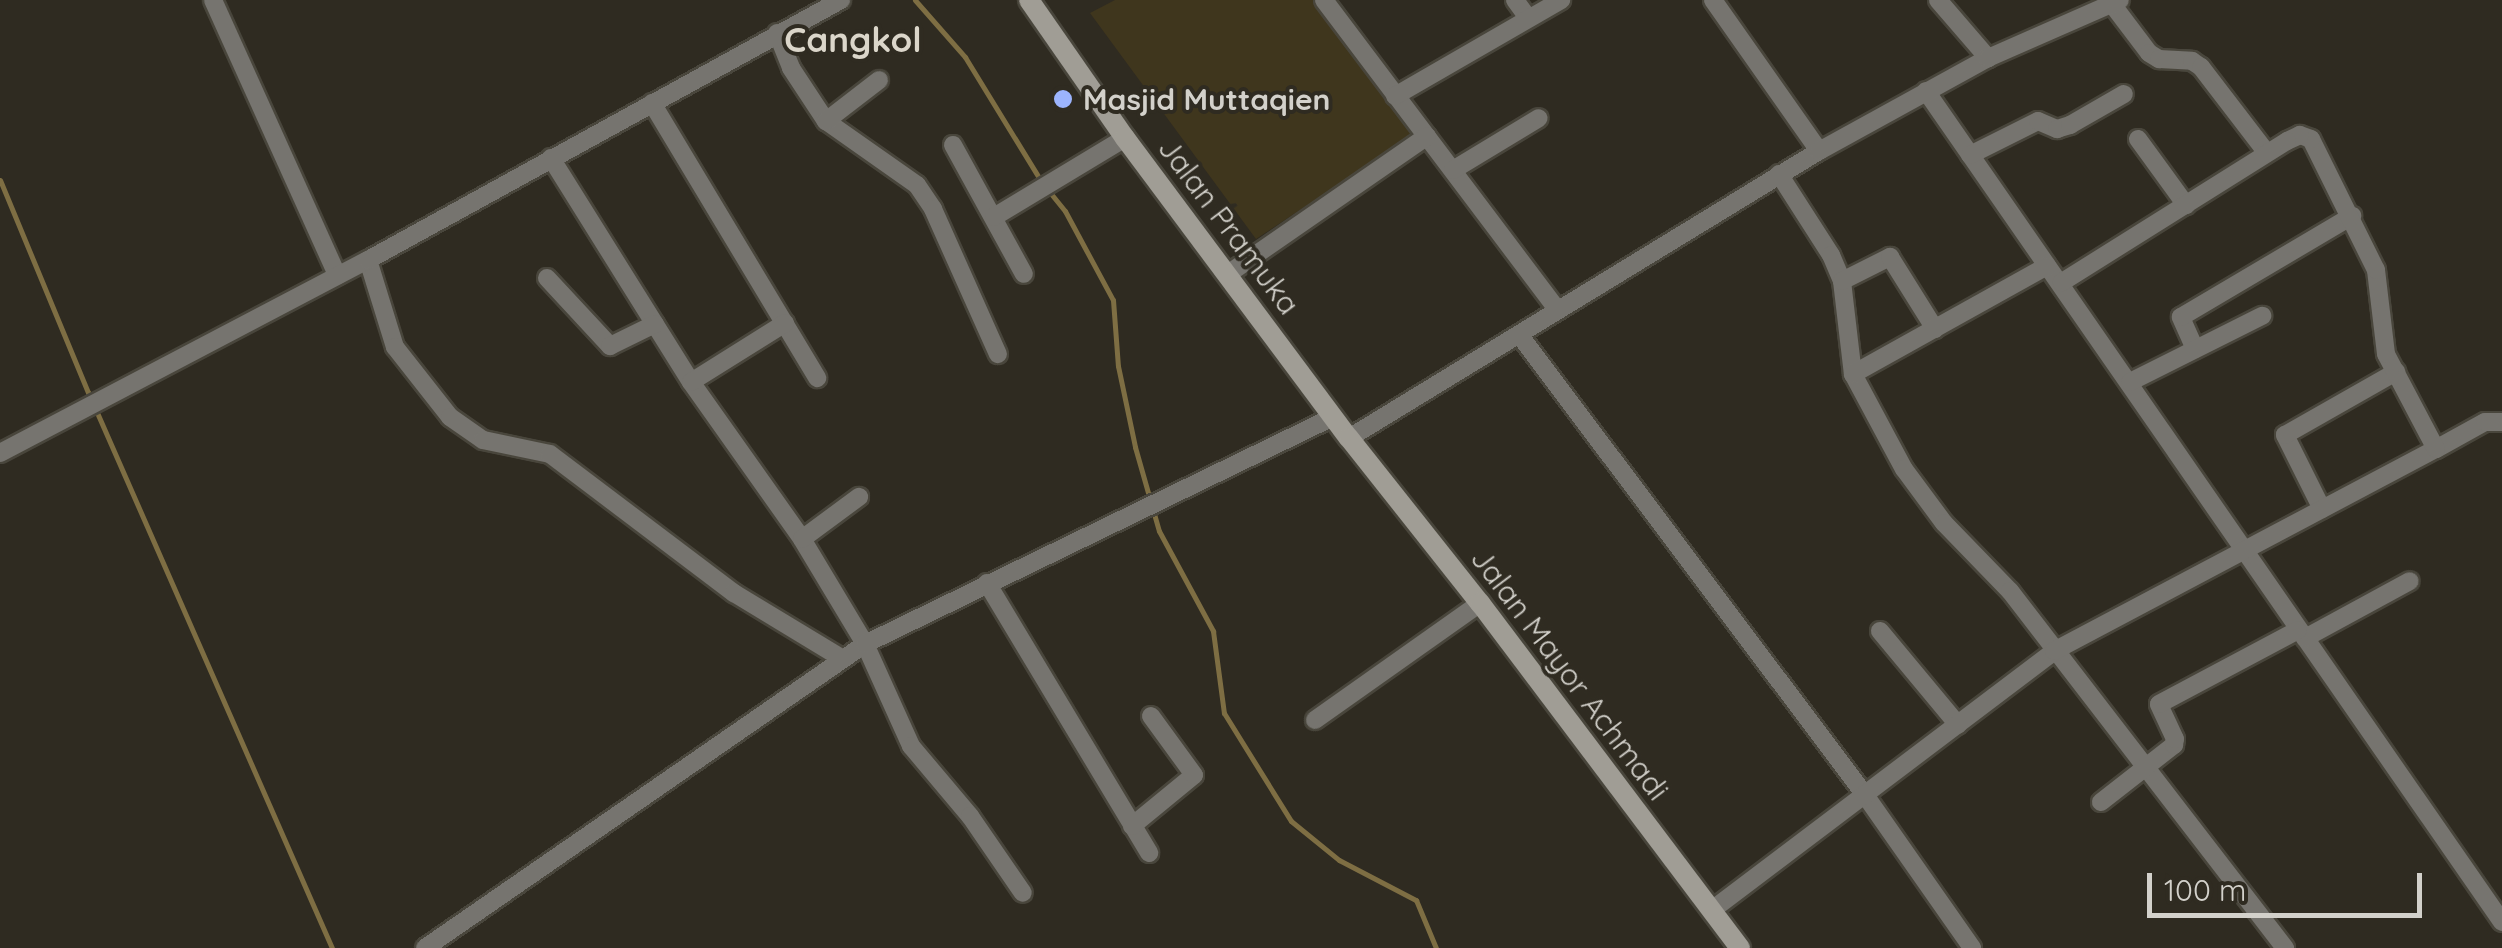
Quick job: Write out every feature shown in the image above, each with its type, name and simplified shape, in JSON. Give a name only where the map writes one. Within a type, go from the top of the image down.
[{"type":"main road","name":"Jalan Pramuka","points":[[1029,0],[1125,138],[1349,438]]},
{"type":"main road","name":"Jalan Mayor Achmadi","points":[[1349,438],[1480,602],[1740,948]]},
{"type":"street","points":[[213,0],[337,275]]},
{"type":"street","points":[[0,454],[368,260],[841,0]]},
{"type":"street","points":[[1324,0],[1558,310]]},
{"type":"street","points":[[1515,0],[1528,18]]},
{"type":"street","points":[[1395,96],[1562,0]]},
{"type":"street","points":[[1713,0],[1819,151]]},
{"type":"street","points":[[1938,0],[1988,58]]},
{"type":"street","points":[[1349,438],[1521,337],[1558,310],[1819,151],[1988,58],[2116,2],[2149,54],[2159,59],[2192,61],[2201,67],[2268,153]]},
{"type":"street","points":[[777,33],[791,68],[826,121],[917,185],[933,209],[998,354]]},
{"type":"street","points":[[826,121],[879,80]]},
{"type":"street","points":[[1926,91],[2502,922]]},
{"type":"street","points":[[1970,155],[2038,121],[2057,129],[2070,125],[2124,94]]},
{"type":"street","points":[[652,103],[817,378]]},
{"type":"street","points":[[1452,170],[1539,118]]},
{"type":"street","points":[[2062,282],[2268,153],[2300,135],[2311,139],[2376,270],[2379,322],[2396,372],[2436,449]]},
{"type":"street","points":[[1228,274],[1427,136]]},
{"type":"street","points":[[994,217],[1125,138]]},
{"type":"street","points":[[2138,139],[2186,205]]},
{"type":"street","points":[[953,145],[1024,274]]},
{"type":"street","points":[[551,158],[691,382],[802,539],[866,644],[911,746],[970,816],[1023,893]]},
{"type":"street","points":[[1779,174],[1831,255],[1842,280],[1854,374],[1904,469],[1944,523],[2010,591],[2285,948]]},
{"type":"street","points":[[2195,349],[2181,317],[2352,216]]},
{"type":"street","points":[[1842,280],[1890,257],[1935,328]]},
{"type":"street","points":[[368,260],[395,346],[450,416],[483,440],[550,454],[734,593],[842,659]]},
{"type":"street","points":[[1854,374],[2047,266]]},
{"type":"street","points":[[547,278],[610,346],[655,324]]},
{"type":"street","points":[[2130,382],[2262,316]]},
{"type":"street","points":[[691,382],[784,323]]},
{"type":"street","points":[[1521,337],[1864,795],[1972,948]]},
{"type":"street","points":[[2322,509],[2285,435],[2396,372]]},
{"type":"street","points":[[426,948],[866,644],[1334,417]]},
{"type":"street","points":[[1712,910],[2054,651],[2486,422],[2502,422]]},
{"type":"street","points":[[802,539],[859,498]]},
{"type":"street","points":[[2101,802],[2175,742],[2159,704],[2410,581]]},
{"type":"street","points":[[987,583],[1150,853]]},
{"type":"street","points":[[1315,720],[1480,602]]},
{"type":"street","points":[[1880,632],[1958,724]]},
{"type":"street","points":[[1132,826],[1194,775],[1151,716]]},
{"type":"shaded area","points":[[1115,0],[1313,0],[1415,134],[1256,239],[1090,13]]},
{"type":"waterway","points":[[915,0],[965,57],[1041,181]]},
{"type":"waterway","points":[[0,180],[88,392],[332,948]]},
{"type":"waterway","points":[[1048,190],[1065,211],[1113,300],[1118,366],[1135,447],[1159,531],[1213,631],[1224,713],[1291,821],[1339,860],[1416,900],[1436,948]]},
{"type":"place","name":"Masjid Muttaqien","points":[[1063,99]]},
{"type":"district","name":"Cangkol","points":[[853,39]]}]
